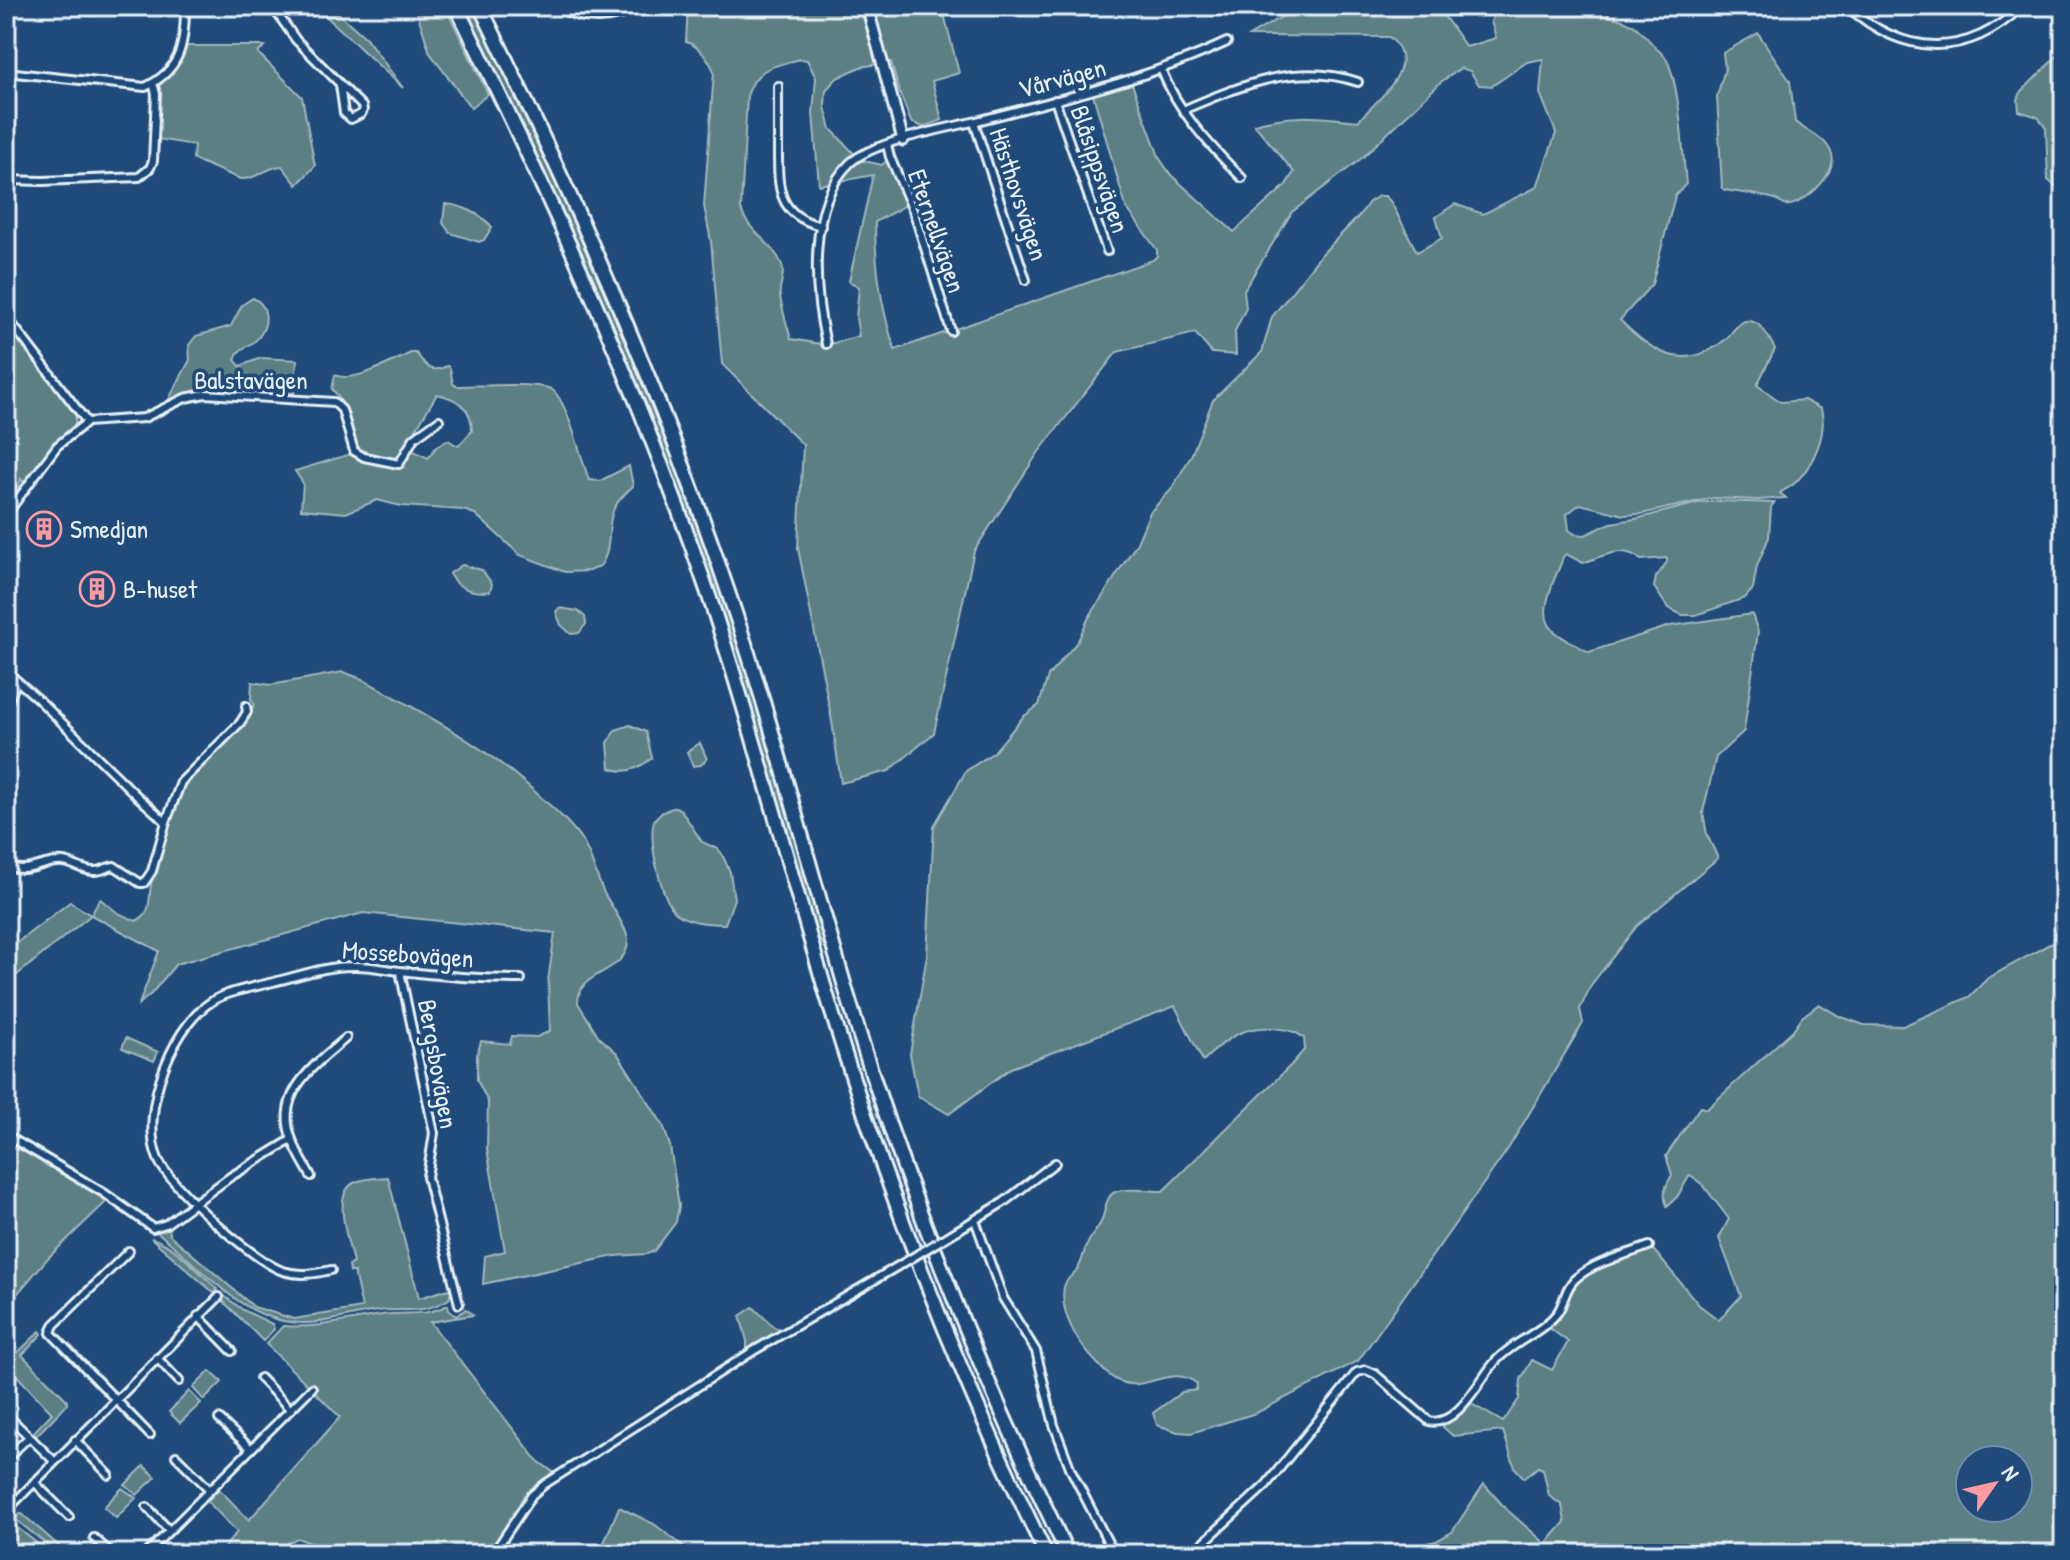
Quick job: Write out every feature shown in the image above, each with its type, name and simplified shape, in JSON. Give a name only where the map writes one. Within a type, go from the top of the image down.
[{"type":"highway","points":[[456,6],[574,250],[657,452],[722,636],[836,1025],[901,1218],[964,1376],[1046,1554]]},
{"type":"highway","points":[[480,6],[592,242],[675,443],[744,641],[851,1005],[900,1155],[984,1374],[1068,1554]]},
{"type":"street","points":[[63,6],[93,10],[109,6]]},
{"type":"street","points":[[6,72],[140,87],[153,83],[179,59],[185,37],[185,6]]},
{"type":"street","points":[[272,6],[284,26],[362,106],[361,114],[356,118],[351,119],[344,113],[340,85]]},
{"type":"street","points":[[556,6],[575,15],[596,19],[627,14],[642,6]]},
{"type":"street","points":[[867,6],[903,140]]},
{"type":"street","points":[[1847,6],[1892,36],[1910,43],[1938,46],[1986,33],[2022,6]]},
{"type":"street","name":"Vårvägen","points":[[826,344],[816,285],[817,249],[832,189],[842,172],[857,157],[903,140],[1161,69],[1227,42]]},
{"type":"street","points":[[1161,69],[1171,94],[1242,178]]},
{"type":"street","points":[[1183,110],[1272,77],[1310,73],[1334,75],[1358,82]]},
{"type":"street","points":[[6,180],[133,178],[145,173],[153,161],[156,94],[153,83]]},
{"type":"street","points":[[778,86],[779,192],[797,217],[821,226]]},
{"type":"street","name":"Blåsippsvägen","points":[[1055,100],[1107,251]]},
{"type":"street","name":"Hästhovsvägen","points":[[974,122],[1026,280]]},
{"type":"street","name":"Eternellvägen","points":[[887,145],[914,213],[951,331]]},
{"type":"street","points":[[6,316],[87,422],[57,446],[6,515]]},
{"type":"street","name":"Balstavägen","points":[[87,422],[144,418],[185,398],[205,394],[328,401],[334,402],[342,410],[354,451],[364,457],[399,464],[414,438],[439,420]]},
{"type":"street","points":[[6,671],[166,822]]},
{"type":"street","points":[[6,706],[17,681]]},
{"type":"street","points":[[6,864],[25,870],[55,862],[68,862],[95,871],[114,866],[144,883],[152,871],[181,782],[240,723],[247,712],[246,706]]},
{"type":"street","name":"Mossebovägen","points":[[331,1270],[299,1275],[271,1266],[194,1202],[162,1168],[151,1130],[152,1116],[163,1074],[178,1038],[194,1016],[222,996],[338,966],[487,979],[521,979]]},
{"type":"street","name":"Bergsbovägen","points":[[400,971],[434,1133],[427,1177],[459,1304]]},
{"type":"street","points":[[311,1176],[291,1140],[289,1110],[299,1081],[346,1038]]},
{"type":"street","points":[[6,1135],[104,1193],[149,1227],[156,1228],[291,1140]]},
{"type":"street","points":[[493,1554],[532,1495],[545,1484],[755,1350],[975,1220],[1055,1163]]},
{"type":"street","points":[[975,1220],[1003,1298],[1028,1336],[1040,1362],[1054,1425],[1071,1470],[1114,1554]]},
{"type":"street","points":[[1191,1554],[1266,1485],[1353,1375],[1362,1370],[1371,1372],[1429,1421],[1444,1421],[1462,1407],[1503,1354],[1556,1314],[1573,1280],[1585,1272],[1649,1246]]},
{"type":"street","points":[[129,1251],[54,1325],[51,1333],[150,1435]]},
{"type":"street","points":[[6,1511],[219,1297]]},
{"type":"street","points":[[198,1316],[232,1351]]},
{"type":"street","points":[[157,1358],[179,1381]]},
{"type":"street","points":[[260,1378],[290,1409]]},
{"type":"street","points":[[146,1554],[312,1388]]},
{"type":"street","points":[[6,1414],[54,1461]]},
{"type":"street","points":[[219,1419],[251,1449]]},
{"type":"street","points":[[6,1459],[29,1437]]},
{"type":"street","points":[[75,1440],[109,1475]]},
{"type":"street","points":[[176,1456],[210,1490]]},
{"type":"street","points":[[34,1482],[69,1517]]},
{"type":"street","points":[[147,1507],[169,1530]]},
{"type":"street","points":[[94,1538],[112,1554]]},
{"type":"green space","points":[[315,6],[330,6],[366,38],[403,88]]},
{"type":"green space","points":[[415,6],[445,6],[488,94],[471,108],[430,53]]},
{"type":"green space","points":[[462,6],[472,6],[552,172],[603,283],[674,453],[738,640],[831,956],[814,932],[719,613],[653,425],[585,266]]},
{"type":"green space","points":[[688,6],[942,6],[959,73],[932,81],[942,120],[923,127],[911,122],[891,62],[860,67],[837,78],[826,90],[825,107],[831,129],[860,160],[882,165],[892,156],[913,201],[875,222],[880,287],[895,350],[1153,260],[1157,256],[1157,250],[1126,207],[1092,91],[1131,81],[1160,159],[1171,175],[1234,232],[1285,186],[1294,172],[1254,124],[1294,117],[1358,121],[1394,81],[1402,58],[1399,47],[1389,37],[1249,36],[1300,6],[1437,6],[1466,47],[1496,38],[1491,21],[1499,6],[1609,6],[1609,16],[1635,26],[1667,60],[1678,103],[1686,184],[1675,196],[1652,284],[1620,320],[1658,350],[1684,357],[1712,349],[1742,322],[1755,323],[1775,349],[1757,385],[1781,402],[1804,400],[1821,409],[1823,418],[1818,448],[1802,475],[1780,493],[1786,498],[1713,498],[1624,515],[1580,504],[1567,514],[1569,530],[1585,535],[1611,523],[1698,503],[1774,503],[1769,537],[1757,566],[1753,589],[1745,598],[1696,615],[1682,615],[1668,608],[1654,587],[1667,558],[1641,560],[1620,552],[1583,563],[1566,554],[1546,608],[1550,626],[1589,652],[1670,626],[1752,614],[1758,632],[1744,731],[1716,757],[1703,812],[1707,835],[1718,858],[1637,926],[1591,985],[1580,1009],[1583,1023],[1508,1149],[1358,1361],[1256,1413],[1191,1433],[1157,1425],[1153,1413],[1182,1392],[1196,1390],[1197,1384],[1179,1376],[1140,1384],[1121,1382],[1111,1377],[1077,1338],[1067,1318],[1064,1287],[1080,1265],[1111,1194],[1125,1190],[1163,1191],[1291,1065],[1305,1049],[1304,1038],[1285,1029],[1248,1030],[1229,1039],[1203,1061],[1175,1006],[1011,1068],[949,1114],[918,1096],[910,1054],[927,955],[934,826],[966,771],[994,752],[1023,717],[1039,705],[1048,676],[1078,641],[1088,619],[1137,543],[1150,512],[1171,490],[1191,456],[1213,400],[1262,352],[1272,317],[1320,256],[1369,202],[1385,196],[1391,202],[1417,252],[1442,238],[1436,217],[1455,204],[1483,214],[1537,187],[1556,133],[1540,93],[1543,59],[1527,62],[1492,86],[1479,85],[1470,71],[1461,68],[1442,81],[1362,158],[1292,212],[1244,290],[1246,308],[1235,331],[1236,355],[1212,353],[1195,333],[1117,352],[1038,453],[974,551],[934,733],[889,771],[841,783],[798,548],[803,445],[722,364],[711,241],[704,206],[714,72],[703,54],[686,42]],"holes":[[[800,59],[807,60],[816,78],[813,113],[819,185],[873,175],[849,281],[859,287],[856,318],[859,336],[827,345],[791,339],[780,296],[782,265],[749,224],[741,209],[747,96],[751,86],[767,69]]]},
{"type":"green space","points":[[1758,33],[1790,81],[1795,122],[1822,140],[1832,155],[1829,172],[1823,181],[1808,196],[1791,205],[1769,197],[1722,188],[1717,96],[1725,69],[1723,53]]},
{"type":"green space","points":[[187,46],[265,46],[258,53],[302,97],[315,166],[297,185],[282,166],[240,179],[193,159],[194,145],[157,139],[159,86],[180,63]]},
{"type":"green space","points":[[2064,49],[2064,181],[2055,186],[2048,180],[2046,128],[2038,117],[2019,111],[2018,100],[2021,92]]},
{"type":"green space","points":[[445,204],[471,211],[488,222],[492,227],[484,240],[479,242],[450,233],[443,223]]},
{"type":"green space","points":[[253,298],[265,310],[264,327],[258,338],[239,352],[235,360],[240,366],[261,358],[297,360],[294,393],[215,391],[168,401],[190,360],[189,345],[196,336],[231,326],[242,305]]},
{"type":"green space","points":[[6,321],[76,412],[75,424],[45,457],[26,486],[21,479],[6,507]]},
{"type":"green space","points":[[416,353],[433,369],[450,368],[453,384],[457,386],[520,385],[551,389],[563,404],[589,480],[600,481],[629,466],[633,486],[613,511],[607,553],[600,566],[589,571],[565,572],[520,555],[475,514],[463,510],[401,506],[377,500],[346,513],[301,509],[303,483],[295,471],[351,454],[399,466],[405,464],[412,450],[428,458],[437,446],[448,440],[458,446],[472,431],[470,416],[463,406],[437,394],[398,459],[359,452],[341,403],[332,389],[335,375],[362,374]]},
{"type":"green space","points":[[462,565],[482,570],[492,584],[490,591],[472,591],[457,583],[449,574]]},
{"type":"green space","points":[[559,608],[578,611],[585,617],[586,624],[579,633],[571,634],[561,625],[556,612]]},
{"type":"green space","points":[[343,672],[362,679],[458,734],[503,765],[561,815],[583,842],[628,941],[626,952],[620,960],[585,984],[578,1003],[599,1037],[617,1053],[663,1125],[670,1146],[679,1206],[676,1222],[654,1251],[647,1254],[615,1256],[483,1284],[485,1256],[505,1251],[487,1149],[488,1102],[477,1080],[477,1055],[481,1041],[510,1044],[512,1036],[537,1037],[550,1031],[548,981],[555,933],[363,913],[176,964],[139,1004],[159,951],[91,915],[100,899],[118,913],[136,921],[145,914],[152,879],[169,831],[170,817],[180,795],[199,767],[234,735],[249,716],[254,704],[251,699],[252,682],[271,685]]},
{"type":"green space","points":[[630,725],[646,732],[652,758],[632,769],[621,771],[610,768],[608,743],[615,730]]},
{"type":"green space","points":[[700,743],[707,759],[701,765],[693,766],[687,752]]},
{"type":"green space","points":[[676,807],[702,842],[718,849],[730,872],[734,899],[725,924],[687,919],[676,913],[666,896],[654,853],[653,827],[659,814]]},
{"type":"green space","points":[[70,902],[91,915],[6,984],[6,951]]},
{"type":"green space","points":[[2064,936],[2064,1554],[1377,1554],[1436,1541],[1452,1532],[1484,1484],[1506,1509],[1546,1544],[1565,1522],[1562,1505],[1549,1496],[1543,1469],[1538,1467],[1524,1478],[1515,1468],[1503,1431],[1453,1436],[1443,1427],[1444,1423],[1468,1402],[1503,1422],[1519,1399],[1521,1379],[1532,1360],[1552,1370],[1568,1342],[1547,1326],[1584,1274],[1651,1247],[1699,1305],[1719,1320],[1741,1296],[1719,1238],[1729,1219],[1703,1185],[1690,1175],[1677,1197],[1667,1206],[1665,1197],[1672,1175],[1666,1156],[1700,1107],[1707,1109],[1819,1004],[1839,1016],[1864,1025],[1903,1026],[1969,997],[1988,978]]},
{"type":"green space","points":[[126,1038],[158,1052],[154,1061],[122,1048]]},
{"type":"green space","points":[[6,1141],[107,1201],[47,1259],[6,1307]]},
{"type":"green space","points":[[388,1177],[419,1298],[452,1288],[449,1299],[440,1304],[422,1309],[377,1311],[314,1323],[283,1321],[243,1304],[157,1232],[169,1226],[170,1235],[254,1307],[294,1319],[362,1308],[354,1272],[350,1272],[349,1265],[353,1263],[343,1218],[344,1196],[348,1187],[356,1182]]},
{"type":"green space","points":[[151,1238],[177,1252],[218,1290],[214,1293]]},
{"type":"green space","points":[[223,1295],[243,1310],[272,1324],[274,1329],[263,1341],[222,1300],[220,1297]]},
{"type":"green space","points":[[448,1305],[449,1311],[456,1316],[466,1309],[473,1315],[430,1322],[538,1461],[553,1472],[524,1495],[489,1554],[341,1554],[297,1538],[268,1554],[219,1554],[237,1532],[207,1501],[219,1489],[249,1520],[340,1417],[266,1344],[283,1326],[320,1325],[382,1315],[422,1313]]},
{"type":"green space","points":[[753,1307],[774,1327],[781,1329],[747,1352],[740,1316]]},
{"type":"green space","points":[[40,1331],[42,1334],[22,1355],[67,1400],[67,1404],[35,1437],[32,1434],[52,1413],[6,1364]]},
{"type":"green space","points":[[210,1371],[222,1382],[204,1400],[193,1388]]},
{"type":"green space","points":[[189,1391],[201,1403],[180,1423],[169,1412]]},
{"type":"green space","points":[[144,1466],[156,1477],[137,1495],[125,1485]]},
{"type":"green space","points":[[122,1488],[136,1498],[116,1518],[104,1507]]},
{"type":"green space","points":[[619,1507],[654,1524],[694,1554],[592,1554],[601,1550]]},
{"type":"green space","points":[[21,1513],[59,1546],[55,1551],[15,1519]]},
{"type":"green space","points":[[6,1519],[51,1554],[19,1554],[6,1542]]},
{"type":"place","name":"Smedjan","points":[[44,529]]},
{"type":"place","name":"B-huset","points":[[97,589]]}]
